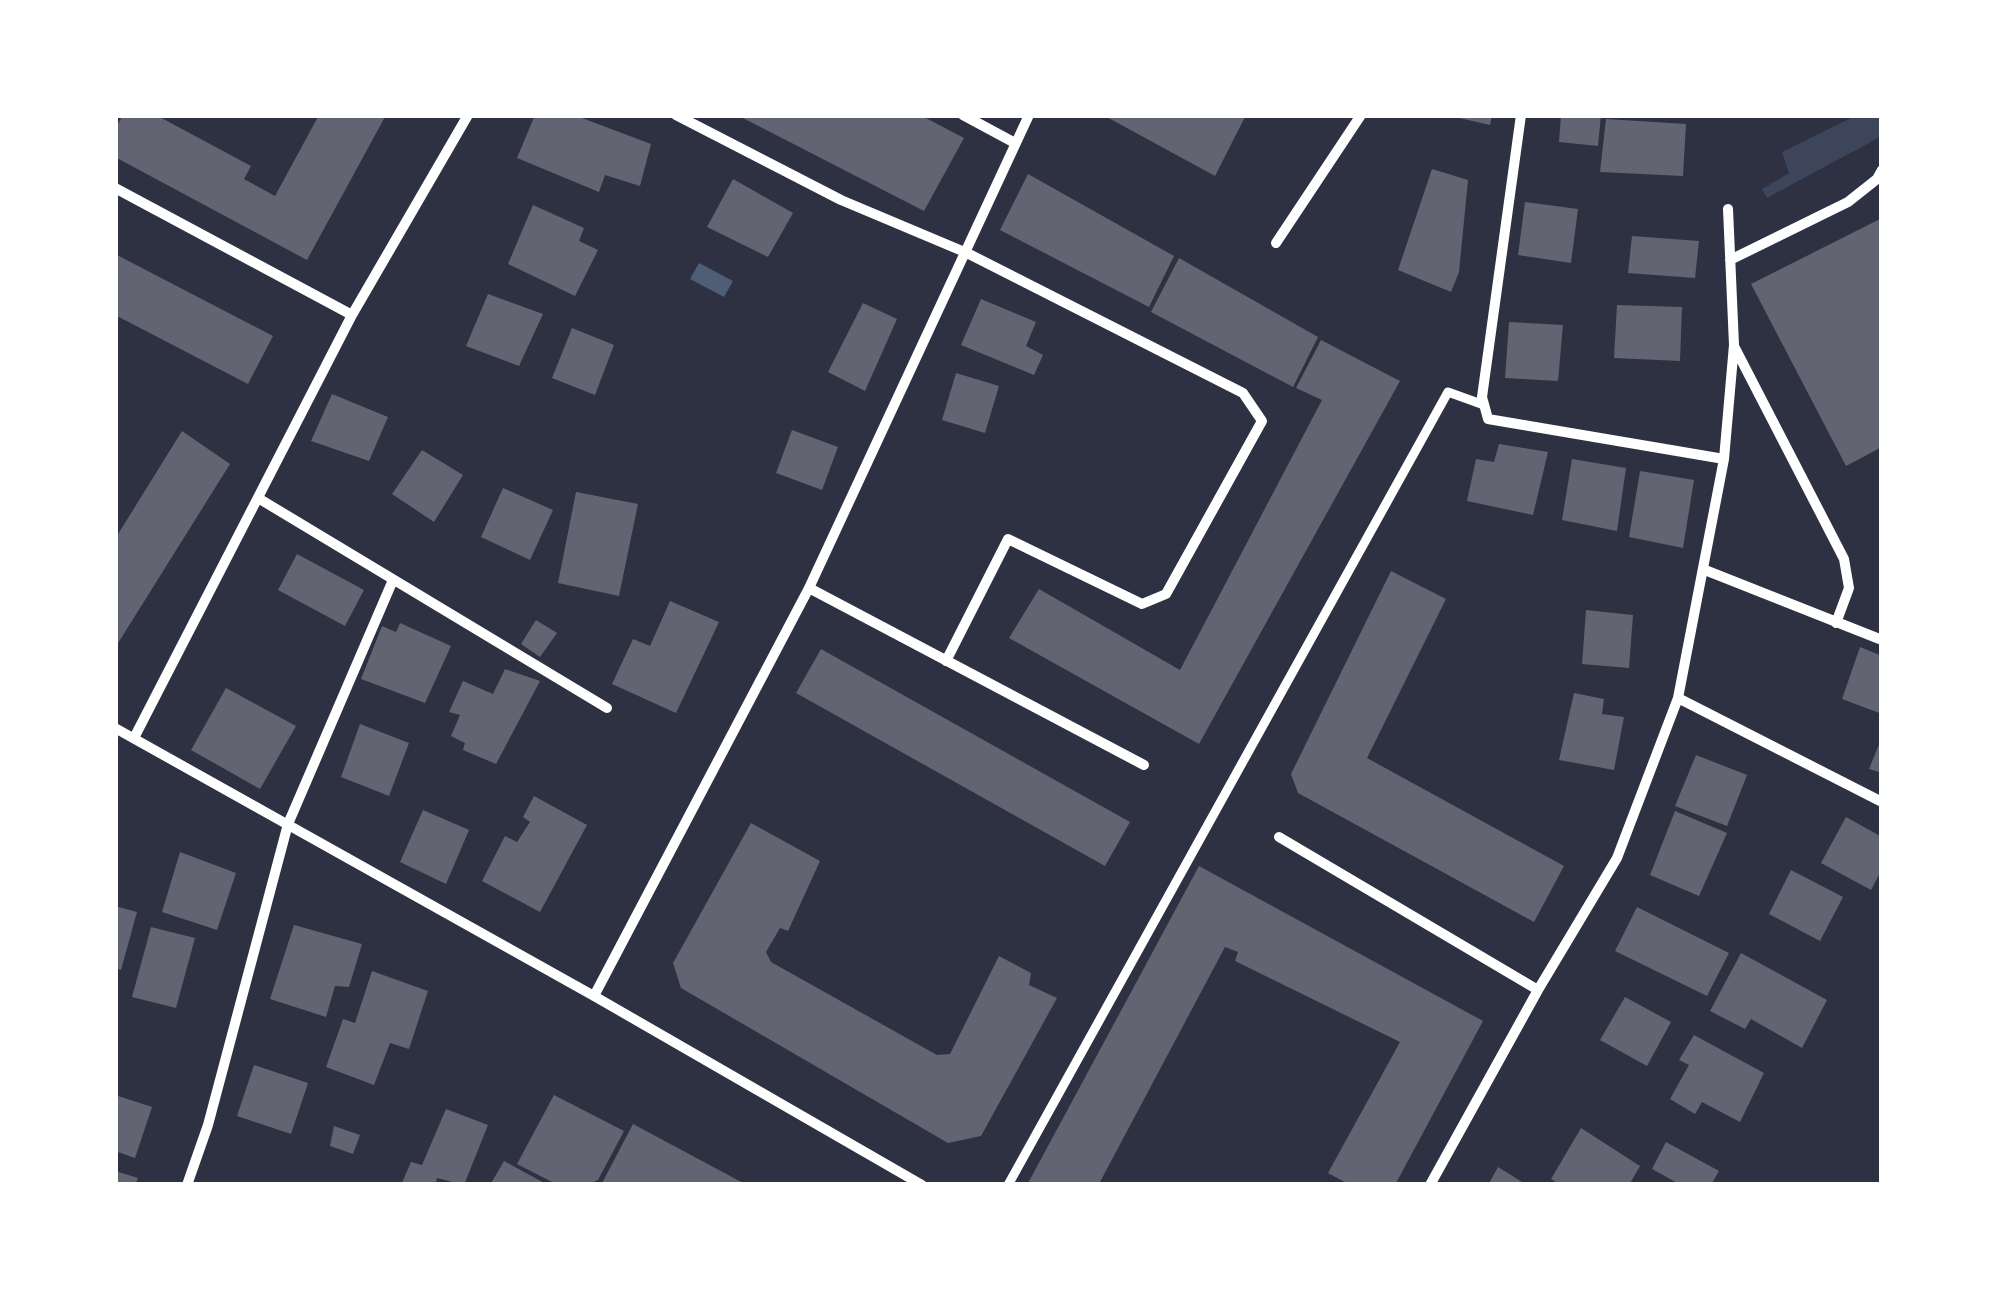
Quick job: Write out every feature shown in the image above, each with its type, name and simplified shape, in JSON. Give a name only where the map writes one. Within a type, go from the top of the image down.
[{"type":"street","points":[[134,738],[352,315],[468,115]]},
{"type":"street","points":[[676,115],[841,200],[967,253],[1242,394],[1262,421],[1166,594],[1142,604],[1008,539],[946,661]]},
{"type":"street","points":[[964,115],[1015,142]]},
{"type":"street","points":[[594,996],[809,588],[1030,115]]},
{"type":"street","points":[[1276,242],[1361,115]]},
{"type":"street","points":[[1522,115],[1482,397],[1488,420],[1724,459]]},
{"type":"street","points":[[1730,260],[1848,202],[1882,170]]},
{"type":"street","points":[[115,188],[352,315]]},
{"type":"street","points":[[1430,1185],[1538,990],[1617,858],[1678,698],[1724,459],[1734,344],[1728,209]]},
{"type":"street","points":[[1734,344],[1844,559],[1850,588],[1836,622]]},
{"type":"street","points":[[1008,1185],[1448,392],[1484,404]]},
{"type":"street","points":[[258,498],[606,708]]},
{"type":"street","points":[[1705,570],[1882,640]]},
{"type":"street","points":[[187,1185],[208,1125],[288,824],[394,580]]},
{"type":"street","points":[[809,588],[1144,765]]},
{"type":"street","points":[[1678,698],[1882,802]]},
{"type":"street","points":[[115,728],[922,1185]]},
{"type":"street","points":[[1279,837],[1538,990]]},
{"type":"shaded area","points":[[1857,115],[1882,115],[1882,136],[1767,198],[1762,189],[1789,173],[1782,152]]},
{"type":"shaded area","points":[[699,263],[733,281],[724,297],[690,279]]},
{"type":"building","points":[[123,115],[156,115],[251,166],[244,179],[275,196],[319,115],[386,115],[307,260],[115,157],[115,129]]},
{"type":"building","points":[[535,115],[574,115],[651,144],[640,186],[605,175],[599,192],[517,158]]},
{"type":"building","points":[[737,115],[920,115],[964,138],[924,211]]},
{"type":"building","points":[[1103,115],[1246,115],[1215,176]]},
{"type":"building","points":[[1446,115],[1492,115],[1490,125]]},
{"type":"building","points":[[1561,115],[1601,115],[1598,146],[1559,142]]},
{"type":"building","points":[[1606,119],[1686,124],[1683,176],[1600,172]]},
{"type":"building","points":[[1432,169],[1468,180],[1459,272],[1451,292],[1398,270]]},
{"type":"building","points":[[1028,174],[1174,256],[1149,307],[1000,230]]},
{"type":"building","points":[[733,179],[793,213],[768,257],[707,227]]},
{"type":"building","points":[[1525,202],[1578,209],[1571,263],[1518,255]]},
{"type":"building","points":[[533,205],[584,228],[579,241],[598,250],[575,296],[508,264]]},
{"type":"building","points":[[1882,218],[1882,447],[1846,466],[1751,284]]},
{"type":"building","points":[[1632,236],[1699,241],[1695,278],[1628,273]]},
{"type":"building","points":[[115,254],[273,336],[248,384],[115,315]]},
{"type":"building","points":[[1179,258],[1318,337],[1293,387],[1151,312]]},
{"type":"building","points":[[488,294],[543,314],[519,366],[466,346]]},
{"type":"building","points":[[981,299],[1036,322],[1026,346],[1043,355],[1034,375],[961,345]]},
{"type":"building","points":[[863,303],[897,319],[865,391],[828,372]]},
{"type":"building","points":[[1617,305],[1682,307],[1680,361],[1614,358]]},
{"type":"building","points":[[1509,322],[1563,325],[1558,381],[1505,378]]},
{"type":"building","points":[[572,328],[614,345],[595,395],[552,378]]},
{"type":"building","points":[[1321,340],[1400,381],[1199,744],[1009,638],[1039,589],[1180,670],[1322,400],[1296,388]]},
{"type":"building","points":[[956,373],[999,386],[985,433],[942,420]]},
{"type":"building","points":[[332,394],[388,417],[369,461],[311,441]]},
{"type":"building","points":[[792,430],[838,447],[822,490],[776,473]]},
{"type":"building","points":[[182,431],[230,464],[115,648],[115,539]]},
{"type":"building","points":[[1499,444],[1548,452],[1533,515],[1467,501],[1476,459],[1494,462]]},
{"type":"building","points":[[422,450],[463,475],[434,522],[392,494]]},
{"type":"building","points":[[1572,459],[1626,468],[1617,531],[1562,520]]},
{"type":"building","points":[[1640,471],[1694,480],[1683,548],[1629,537]]},
{"type":"building","points":[[503,488],[553,510],[530,560],[481,537]]},
{"type":"building","points":[[576,492],[638,504],[619,596],[558,583]]},
{"type":"building","points":[[297,554],[364,590],[345,626],[278,590]]},
{"type":"building","points":[[1391,571],[1446,599],[1367,758],[1564,866],[1534,922],[1298,793],[1291,774]]},
{"type":"building","points":[[670,601],[719,622],[676,713],[612,684],[633,639],[650,646]]},
{"type":"building","points":[[1586,610],[1633,615],[1629,668],[1582,664]]},
{"type":"building","points":[[536,620],[557,633],[540,657],[521,644]]},
{"type":"building","points":[[400,623],[451,646],[425,703],[361,679],[382,626],[396,632]]},
{"type":"building","points":[[1860,647],[1882,656],[1882,714],[1842,699]]},
{"type":"building","points":[[821,649],[1130,822],[1105,866],[796,693]]},
{"type":"building","points":[[505,669],[540,681],[496,764],[463,750],[465,743],[451,736],[460,715],[449,712],[463,681],[493,694]]},
{"type":"building","points":[[226,688],[296,726],[260,789],[191,750]]},
{"type":"building","points":[[1574,693],[1604,699],[1602,714],[1624,717],[1614,770],[1559,760]]},
{"type":"building","points":[[360,724],[409,743],[389,796],[341,777]]},
{"type":"building","points":[[1882,737],[1882,773],[1869,769]]},
{"type":"building","points":[[1696,755],[1747,775],[1727,826],[1675,806]]},
{"type":"building","points":[[534,796],[587,825],[540,912],[482,881],[505,836],[517,842],[530,822],[523,817]]},
{"type":"building","points":[[423,810],[469,830],[446,884],[400,862]]},
{"type":"building","points":[[1675,811],[1727,833],[1699,896],[1650,875]]},
{"type":"building","points":[[1846,817],[1882,837],[1882,869],[1871,890],[1821,863]]},
{"type":"building","points":[[751,823],[820,861],[788,931],[780,928],[766,952],[771,962],[937,1055],[950,1054],[999,956],[1031,973],[1029,985],[1057,998],[981,1136],[948,1143],[681,988],[673,963]]},
{"type":"building","points":[[180,852],[236,873],[217,930],[162,912]]},
{"type":"building","points":[[1199,866],[1483,1021],[1395,1185],[1350,1185],[1328,1173],[1400,1042],[1235,961],[1238,952],[1225,947],[1100,1182],[1105,1185],[1027,1185]]},
{"type":"building","points":[[1791,870],[1843,897],[1820,941],[1769,914]]},
{"type":"building","points":[[115,906],[137,912],[121,970],[115,968]]},
{"type":"building","points":[[1637,907],[1729,953],[1707,996],[1615,951]]},
{"type":"building","points":[[294,925],[362,944],[349,987],[335,986],[326,1017],[270,999]]},
{"type":"building","points":[[151,927],[195,938],[176,1008],[132,997]]},
{"type":"building","points":[[1741,953],[1827,1000],[1802,1048],[1751,1019],[1745,1029],[1710,1011]]},
{"type":"building","points":[[372,971],[428,991],[409,1049],[390,1043],[374,1085],[326,1067],[343,1019],[355,1023]]},
{"type":"building","points":[[1625,997],[1671,1022],[1647,1066],[1600,1040]]},
{"type":"building","points":[[1694,1035],[1764,1073],[1740,1122],[1702,1102],[1695,1114],[1670,1099],[1689,1065],[1679,1060]]},
{"type":"building","points":[[254,1065],[308,1083],[291,1134],[237,1116]]},
{"type":"building","points":[[115,1095],[152,1107],[135,1158],[115,1151]]},
{"type":"building","points":[[554,1095],[624,1131],[598,1180],[586,1185],[558,1185],[517,1164]]},
{"type":"building","points":[[446,1109],[488,1125],[464,1185],[437,1178],[435,1185],[401,1185],[411,1162],[422,1165]]},
{"type":"building","points":[[633,1124],[747,1185],[601,1185]]},
{"type":"building","points":[[334,1126],[360,1135],[353,1154],[330,1146]]},
{"type":"building","points":[[1581,1128],[1640,1166],[1629,1185],[1561,1185],[1551,1179]]},
{"type":"building","points":[[1666,1142],[1719,1171],[1711,1185],[1681,1185],[1652,1169]]},
{"type":"building","points":[[504,1161],[548,1185],[490,1185]]},
{"type":"building","points":[[1498,1167],[1527,1185],[1488,1185]]},
{"type":"building","points":[[115,1171],[138,1178],[135,1185],[115,1185]]}]
